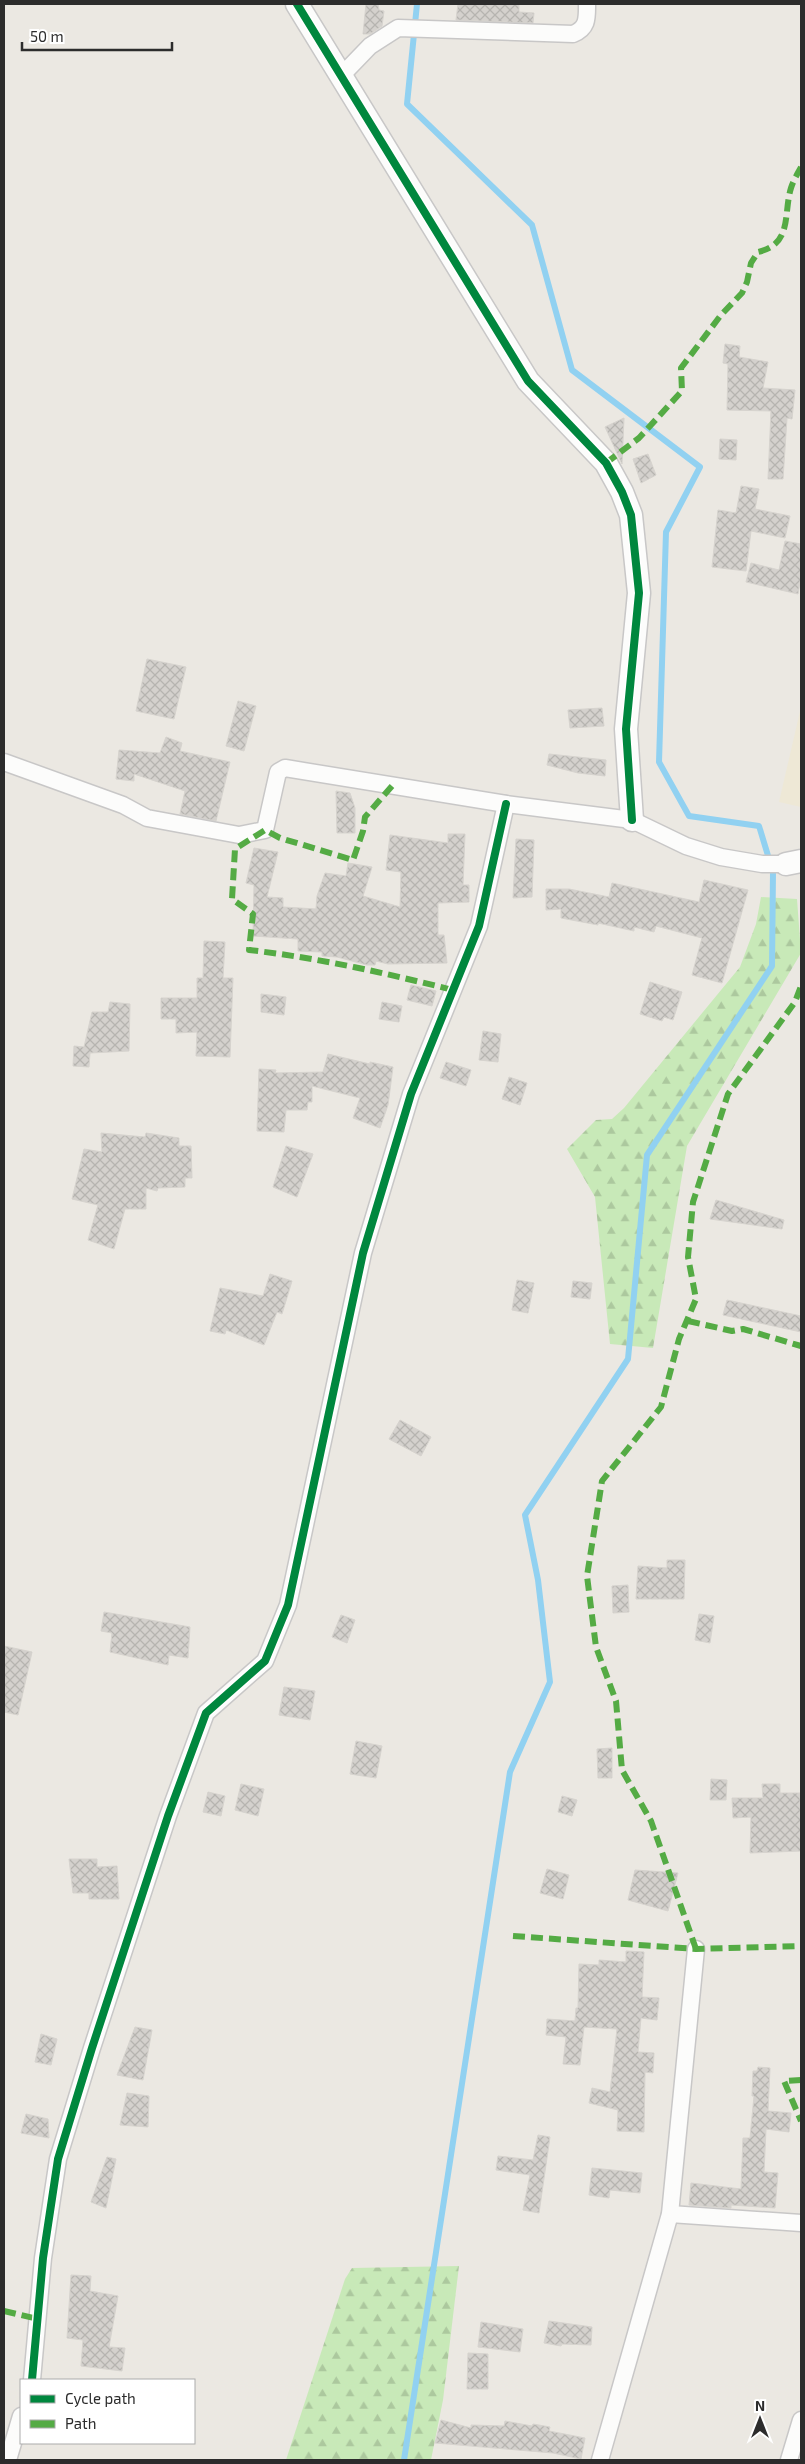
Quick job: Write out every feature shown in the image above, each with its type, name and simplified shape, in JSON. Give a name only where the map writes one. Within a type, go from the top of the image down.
[{"type":"street","points":[[297,4],[528,381],[606,463],[622,492],[631,515],[639,593],[626,730],[632,820]]},
{"type":"street","points":[[342,75],[370,46],[398,28],[573,34],[581,30],[587,22],[587,4]]},
{"type":"street","points":[[4,762],[123,805],[147,818],[239,835],[264,830],[278,772],[284,768],[506,804],[632,820],[686,846],[721,857],[762,864],[794,862]]},
{"type":"street","points":[[32,2379],[43,2258],[58,2159],[165,1825],[206,1713],[265,1661],[288,1605],[363,1253],[411,1094],[479,926],[506,804]]},
{"type":"street","points":[[600,2460],[670,2214],[696,1949]]},
{"type":"street","points":[[670,2214],[801,2223]]},
{"type":"street","points":[[8,2460],[20,2419]]},
{"type":"street","points":[[789,2460],[801,2420]]},
{"type":"shaded area","points":[[801,707],[801,807],[779,802]]},
{"type":"green space","points":[[761,897],[797,899],[801,953],[687,1146],[653,1348],[610,1344],[595,1197],[567,1149],[596,1120],[612,1119],[624,1108],[740,967],[756,924]]},
{"type":"green space","points":[[459,2266],[443,2400],[431,2460],[286,2460],[345,2279],[352,2268]]},
{"type":"building","points":[[366,4],[378,4],[379,10],[384,11],[382,26],[370,34],[363,34]]},
{"type":"building","points":[[458,4],[519,4],[519,12],[534,13],[533,23],[456,20]]},
{"type":"building","points":[[725,344],[740,346],[739,357],[768,362],[763,388],[795,390],[792,419],[787,418],[783,479],[768,479],[771,411],[727,410],[728,364],[723,363]]},
{"type":"building","points":[[624,418],[622,464],[605,427]]},
{"type":"building","points":[[720,439],[737,440],[736,460],[719,459]]},
{"type":"building","points":[[648,454],[656,475],[641,483],[633,459]]},
{"type":"building","points":[[741,486],[759,489],[755,509],[790,516],[785,538],[751,531],[746,571],[712,567],[718,510],[736,513]]},
{"type":"building","points":[[785,541],[801,544],[801,576],[798,594],[746,582],[751,563],[779,570]]},
{"type":"building","points":[[147,659],[186,667],[174,719],[136,711]]},
{"type":"building","points":[[238,701],[256,706],[244,751],[226,746]]},
{"type":"building","points":[[602,708],[604,726],[570,728],[568,710]]},
{"type":"building","points":[[166,737],[182,743],[180,751],[230,762],[216,821],[180,814],[185,791],[134,774],[134,781],[116,779],[119,750],[160,753]]},
{"type":"building","points":[[549,754],[606,760],[605,776],[578,773],[547,765]]},
{"type":"building","points":[[336,791],[350,793],[355,808],[355,833],[337,833]]},
{"type":"building","points":[[448,834],[465,834],[463,885],[469,885],[469,902],[438,903],[438,935],[444,935],[447,963],[388,964],[376,961],[375,965],[367,965],[337,957],[322,956],[322,952],[298,951],[298,939],[253,936],[254,885],[246,883],[254,848],[278,852],[267,897],[283,898],[283,907],[316,909],[317,896],[325,873],[346,876],[348,863],[372,867],[363,896],[400,907],[401,872],[386,870],[390,835],[448,843]]},
{"type":"building","points":[[516,839],[534,840],[532,897],[513,898]]},
{"type":"building","points":[[704,880],[748,890],[722,983],[692,975],[702,938],[656,926],[654,932],[634,927],[634,931],[598,923],[598,925],[561,918],[561,909],[546,910],[546,889],[569,889],[609,897],[612,883],[699,902]]},
{"type":"building","points":[[204,941],[225,942],[223,978],[233,978],[230,1057],[196,1056],[197,1032],[176,1033],[176,1019],[161,1019],[161,998],[197,998],[197,978],[203,978]]},
{"type":"building","points":[[650,982],[682,992],[673,1020],[664,1017],[662,1021],[640,1014]]},
{"type":"building","points":[[411,985],[436,991],[432,1006],[407,1000]]},
{"type":"building","points":[[261,994],[286,997],[284,1015],[261,1012]]},
{"type":"building","points":[[110,1002],[130,1004],[129,1051],[90,1053],[89,1067],[73,1066],[74,1046],[84,1047],[92,1012],[108,1012]]},
{"type":"building","points":[[382,1002],[402,1006],[399,1022],[379,1019]]},
{"type":"building","points":[[483,1031],[501,1034],[498,1062],[479,1060]]},
{"type":"building","points":[[328,1054],[370,1064],[370,1062],[393,1067],[388,1105],[380,1128],[353,1118],[360,1098],[312,1086],[312,1102],[308,1102],[307,1110],[286,1110],[284,1132],[257,1131],[259,1069],[276,1070],[275,1073],[323,1072]]},
{"type":"building","points":[[446,1062],[471,1070],[466,1086],[440,1078]]},
{"type":"building","points":[[509,1077],[527,1083],[520,1105],[502,1099]]},
{"type":"building","points":[[101,1133],[145,1137],[146,1133],[179,1138],[179,1146],[191,1146],[192,1178],[185,1178],[185,1187],[158,1188],[157,1191],[146,1188],[146,1209],[125,1209],[114,1249],[88,1240],[98,1205],[72,1199],[84,1149],[102,1152]]},
{"type":"building","points":[[286,1146],[313,1154],[297,1197],[273,1187]]},
{"type":"building","points":[[716,1200],[784,1220],[782,1229],[710,1219]]},
{"type":"building","points":[[270,1274],[292,1281],[282,1314],[277,1312],[264,1345],[226,1330],[225,1334],[210,1331],[220,1288],[263,1296]]},
{"type":"building","points":[[517,1280],[534,1283],[528,1313],[512,1310]]},
{"type":"building","points":[[573,1281],[592,1283],[590,1299],[571,1297]]},
{"type":"building","points":[[727,1300],[801,1316],[801,1332],[723,1315]]},
{"type":"building","points":[[400,1420],[431,1437],[421,1456],[389,1439]]},
{"type":"building","points":[[667,1560],[685,1560],[684,1599],[636,1599],[638,1566],[667,1568]]},
{"type":"building","points":[[628,1585],[629,1612],[613,1613],[612,1586]]},
{"type":"building","points":[[104,1612],[190,1627],[188,1658],[169,1655],[168,1665],[110,1652],[112,1633],[101,1631]]},
{"type":"building","points":[[699,1614],[714,1616],[710,1643],[695,1640]]},
{"type":"building","points":[[341,1615],[355,1620],[347,1643],[332,1637]]},
{"type":"building","points":[[4,1646],[32,1652],[18,1715],[4,1712]]},
{"type":"building","points":[[284,1687],[315,1691],[310,1720],[279,1715]]},
{"type":"building","points":[[356,1741],[382,1746],[376,1778],[350,1774]]},
{"type":"building","points":[[612,1748],[612,1778],[598,1778],[597,1749]]},
{"type":"building","points":[[711,1779],[727,1780],[726,1800],[710,1800]]},
{"type":"building","points":[[241,1784],[264,1789],[258,1816],[235,1810]]},
{"type":"building","points":[[762,1784],[780,1784],[780,1793],[800,1793],[801,1851],[750,1853],[751,1817],[733,1818],[732,1798],[763,1798]]},
{"type":"building","points":[[208,1792],[225,1796],[221,1816],[203,1812]]},
{"type":"building","points":[[562,1796],[577,1800],[572,1816],[558,1812]]},
{"type":"building","points":[[69,1859],[97,1859],[97,1867],[117,1866],[119,1899],[89,1899],[89,1893],[73,1893]]},
{"type":"building","points":[[547,1869],[569,1875],[563,1899],[540,1893]]},
{"type":"building","points":[[635,1870],[678,1873],[668,1911],[628,1900]]},
{"type":"building","points":[[626,1951],[644,1952],[642,1997],[659,1998],[657,2020],[641,2018],[638,2052],[654,2053],[653,2073],[645,2072],[644,2132],[617,2131],[618,2110],[589,2103],[592,2088],[610,2092],[617,2029],[584,2027],[580,2065],[563,2064],[566,2037],[546,2035],[547,2019],[575,2021],[576,2008],[578,2008],[579,1964],[599,1965],[599,1960],[626,1962]]},
{"type":"building","points":[[135,2027],[152,2030],[143,2080],[117,2075]]},
{"type":"building","points":[[41,2034],[57,2039],[51,2065],[35,2062]]},
{"type":"building","points":[[758,2067],[770,2068],[768,2111],[791,2113],[789,2132],[766,2129],[764,2172],[778,2173],[775,2208],[731,2205],[731,2208],[689,2205],[691,2183],[741,2189],[743,2138],[750,2138],[754,2096],[752,2096],[753,2071],[757,2071]]},
{"type":"building","points":[[127,2093],[149,2096],[148,2127],[120,2125]]},
{"type":"building","points":[[26,2114],[48,2119],[49,2138],[21,2133]]},
{"type":"building","points":[[538,2135],[550,2137],[539,2213],[523,2210],[530,2175],[496,2170],[498,2156],[533,2160]]},
{"type":"building","points":[[107,2157],[116,2159],[106,2208],[91,2202]]},
{"type":"building","points":[[592,2168],[642,2173],[640,2193],[610,2190],[609,2198],[589,2195]]},
{"type":"building","points":[[71,2275],[91,2276],[90,2291],[118,2296],[109,2347],[125,2348],[122,2371],[81,2366],[83,2340],[67,2338]]},
{"type":"building","points":[[549,2321],[592,2327],[591,2345],[562,2344],[561,2346],[544,2343]]},
{"type":"building","points":[[481,2322],[523,2329],[520,2352],[478,2347]]},
{"type":"building","points":[[468,2353],[488,2354],[488,2389],[467,2389]]},
{"type":"building","points":[[441,2420],[471,2428],[471,2425],[504,2426],[505,2421],[550,2427],[549,2431],[585,2438],[581,2459],[553,2453],[435,2443]]},
{"type":"waterway","points":[[404,2460],[510,1772],[550,1682],[538,1580],[525,1515],[628,1359],[647,1155],[772,966],[773,872],[759,826],[689,816],[659,762],[666,532],[700,467],[572,370],[532,225],[407,104],[417,4]]},
{"type":"marked path","points":[[606,463],[639,438],[682,391],[681,368],[721,315],[742,293],[747,282],[751,263],[758,252],[769,248],[782,235],[791,188],[801,167]]},
{"type":"marked path","points":[[392,786],[365,817],[363,831],[353,860],[280,838],[265,830],[235,849],[232,899],[253,914],[249,950],[301,957],[453,990]]},
{"type":"marked path","points":[[696,1949],[651,1821],[622,1770],[616,1701],[596,1647],[587,1576],[602,1481],[661,1407],[679,1339],[696,1299],[688,1257],[693,1202],[728,1094],[795,1002],[801,986]]},
{"type":"marked path","points":[[688,1321],[732,1331],[743,1329],[801,1346]]},
{"type":"marked path","points":[[513,1936],[696,1949],[801,1946]]},
{"type":"marked path","points":[[801,2080],[784,2081],[801,2121]]},
{"type":"marked path","points":[[4,2311],[38,2319]]},
{"type":"cycle path","points":[[297,4],[528,381],[606,463],[622,492],[631,515],[639,593],[626,729],[632,820]]},
{"type":"cycle path","points":[[32,2379],[43,2258],[58,2159],[92,2048],[168,1816],[206,1713],[265,1661],[288,1605],[363,1253],[411,1094],[479,926],[506,804]]}]
